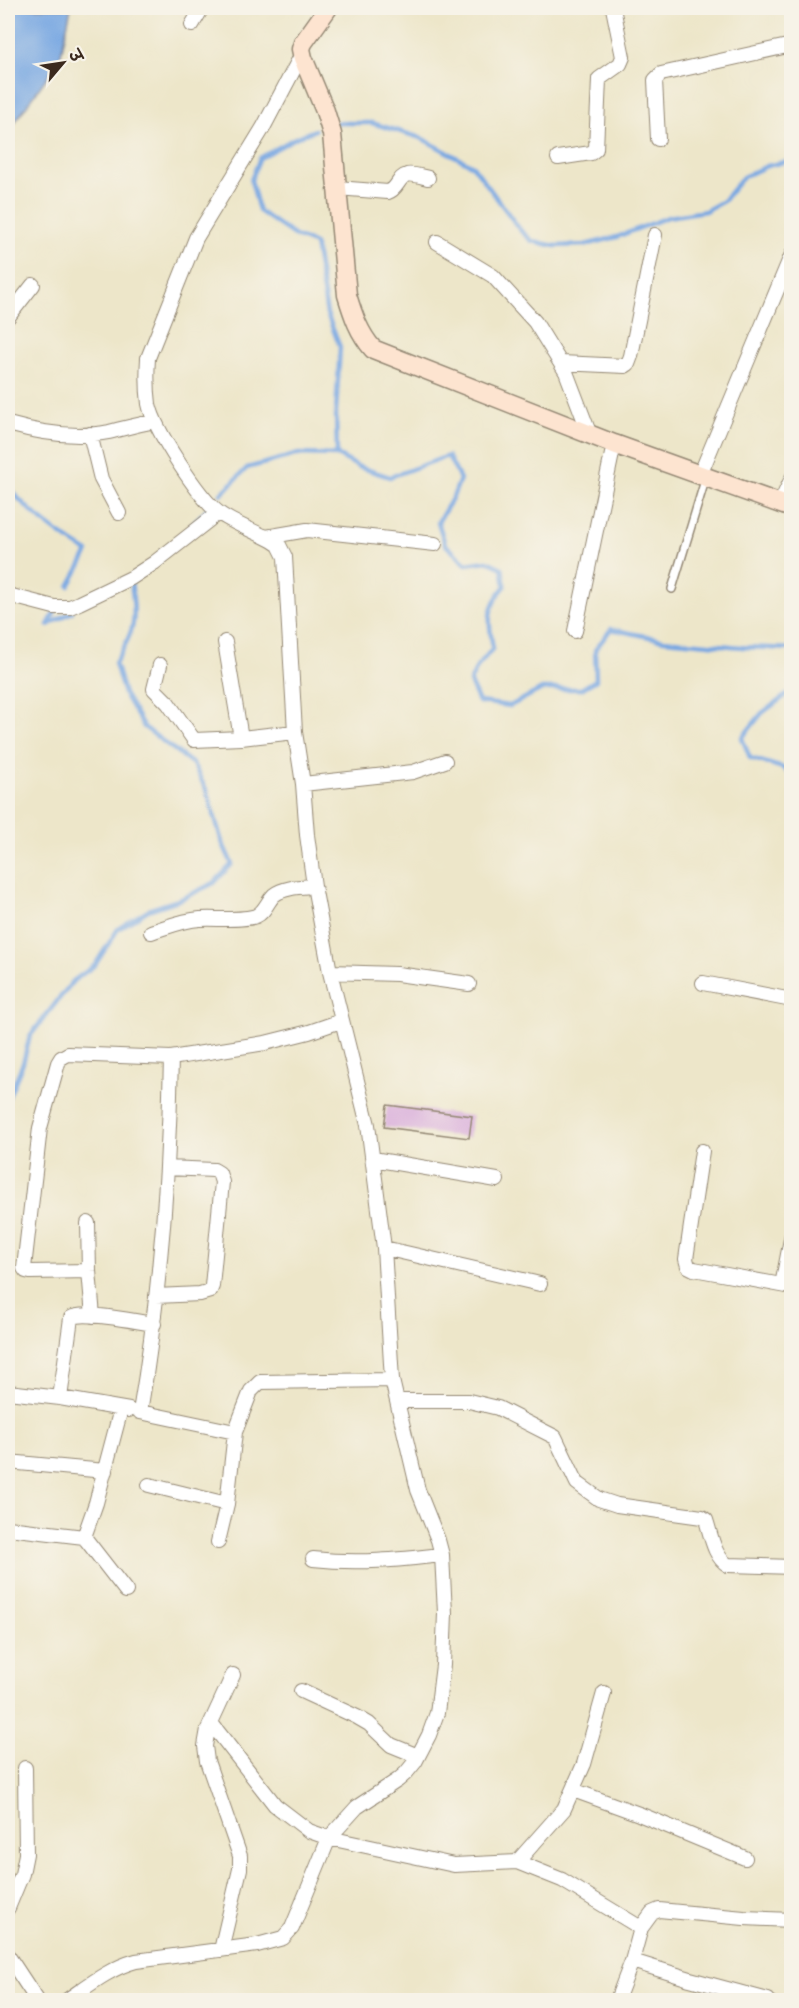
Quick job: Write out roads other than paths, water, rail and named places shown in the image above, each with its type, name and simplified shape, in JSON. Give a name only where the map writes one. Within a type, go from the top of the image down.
[{"type":"main road","points":[[328,8],[303,43],[302,54],[332,134],[347,295],[354,320],[373,349],[590,435],[786,506]]},
{"type":"street","points":[[192,25],[202,8]]},
{"type":"street","points":[[558,158],[591,153],[596,149],[599,79],[620,64],[623,57],[613,8]]},
{"type":"street","points":[[658,139],[655,80],[661,74],[792,45]]},
{"type":"street","points":[[67,2001],[122,1964],[257,1946],[283,1938],[292,1928],[329,1838],[357,1807],[398,1780],[418,1756],[437,1713],[443,1665],[445,1613],[442,1555],[418,1490],[392,1380],[384,1248],[368,1125],[341,1021],[314,886],[295,732],[285,557],[279,545],[218,513],[182,470],[155,421],[150,405],[147,375],[148,358],[196,238],[263,128],[302,54]]},
{"type":"street","points":[[337,188],[388,192],[395,189],[403,177],[408,174],[428,178]]},
{"type":"street","points":[[561,363],[621,366],[628,364],[655,235]]},
{"type":"street","points":[[437,242],[500,281],[535,322],[561,363],[590,435]]},
{"type":"street","points":[[703,476],[792,254]]},
{"type":"street","points":[[8,317],[33,285]]},
{"type":"street","points":[[8,424],[41,433],[90,434],[155,421]]},
{"type":"street","points":[[90,434],[101,479],[119,513]]},
{"type":"street","points":[[574,631],[614,444]]},
{"type":"street","points":[[786,506],[792,478]]},
{"type":"street","points":[[8,595],[54,607],[70,607],[130,578],[154,563],[218,513]]},
{"type":"street","points":[[266,537],[307,530],[435,544]]},
{"type":"street","points":[[225,642],[241,738]]},
{"type":"street","points":[[160,665],[154,689],[168,703],[192,738],[200,740],[241,738],[295,732]]},
{"type":"street","points":[[303,784],[413,772],[445,761]]},
{"type":"street","points":[[151,932],[197,919],[254,917],[262,912],[277,893],[287,889],[314,886]]},
{"type":"street","points":[[330,972],[397,974],[469,984]]},
{"type":"street","points":[[703,982],[792,1000]]},
{"type":"street","points":[[89,1271],[30,1272],[24,1268],[40,1128],[61,1058],[68,1054],[171,1058],[265,1043],[341,1021]]},
{"type":"street","points":[[140,1412],[154,1324],[167,1168],[171,1058]]},
{"type":"street","points":[[702,1151],[686,1259],[688,1266],[787,1286],[792,1234]]},
{"type":"street","points":[[373,1159],[496,1180]]},
{"type":"street","points":[[156,1296],[200,1294],[210,1291],[222,1182],[219,1173],[214,1170],[167,1168]]},
{"type":"street","points":[[88,1223],[93,1316]]},
{"type":"street","points":[[384,1248],[540,1284]]},
{"type":"street","points":[[60,1398],[69,1320],[76,1315],[154,1324]]},
{"type":"street","points":[[218,1542],[227,1504],[235,1432],[251,1391],[260,1382],[392,1380]]},
{"type":"street","points":[[8,1392],[60,1398],[140,1412],[235,1432]]},
{"type":"street","points":[[397,1401],[469,1401],[498,1408],[555,1437],[578,1483],[598,1499],[617,1505],[702,1517],[706,1520],[719,1558],[728,1565],[792,1567]]},
{"type":"street","points":[[84,1537],[105,1471],[121,1409]]},
{"type":"street","points":[[8,1462],[105,1471]]},
{"type":"street","points":[[149,1485],[227,1504]]},
{"type":"street","points":[[8,1528],[84,1537],[126,1591]]},
{"type":"street","points":[[314,1559],[344,1563],[442,1555]]},
{"type":"street","points":[[221,1950],[241,1862],[207,1761],[205,1746],[211,1723],[233,1675]]},
{"type":"street","points":[[301,1691],[357,1717],[369,1724],[391,1745],[418,1756]]},
{"type":"street","points":[[517,1862],[564,1809],[584,1764],[604,1693]]},
{"type":"street","points":[[211,1723],[275,1805],[309,1831],[329,1838],[454,1864],[517,1862],[562,1880],[641,1928]]},
{"type":"street","points":[[8,1908],[22,1874],[26,1854],[25,1768]]},
{"type":"street","points":[[573,1790],[639,1814],[745,1858]]},
{"type":"street","points":[[617,2001],[641,1928],[652,1913],[659,1910],[792,1920]]},
{"type":"street","points":[[8,1956],[37,2001]]},
{"type":"street","points":[[632,1961],[768,2001]]},
{"type":"lane","points":[[672,589],[703,476]]},
{"type":"water","points":[[8,8],[71,8],[60,59],[8,132]]},
{"type":"waterway","points":[[335,123],[372,123],[421,138],[473,166],[521,231],[532,241],[555,246],[585,245],[617,237],[668,217],[705,211],[723,201],[743,177],[767,166],[792,160]]},
{"type":"waterway","points":[[315,130],[295,138],[260,158],[251,180],[259,211],[295,236],[315,244],[327,314],[340,347],[336,412],[337,455]]},
{"type":"waterway","points":[[221,494],[247,468],[299,454],[337,455],[359,467],[390,477],[448,456],[460,479],[453,497],[438,522],[445,544],[466,564],[487,561],[502,568],[505,586],[494,601],[490,615],[493,648],[477,667],[470,682],[479,702],[510,706],[542,689],[581,689],[596,680],[595,650],[611,629],[664,640],[792,649]]},
{"type":"waterway","points":[[8,487],[45,523],[88,552],[69,586]]},
{"type":"waterway","points":[[192,525],[208,508]]},
{"type":"waterway","points":[[8,1098],[23,1063],[30,1036],[73,981],[95,965],[118,929],[148,910],[181,899],[214,883],[232,864],[222,842],[207,791],[193,764],[144,727],[124,694],[115,663],[131,633],[133,624],[134,607],[131,582]]},
{"type":"waterway","points":[[48,625],[56,610]]},
{"type":"waterway","points":[[48,625],[72,612]]},
{"type":"waterway","points":[[792,691],[762,713],[742,738],[750,758],[783,768],[792,776]]}]
